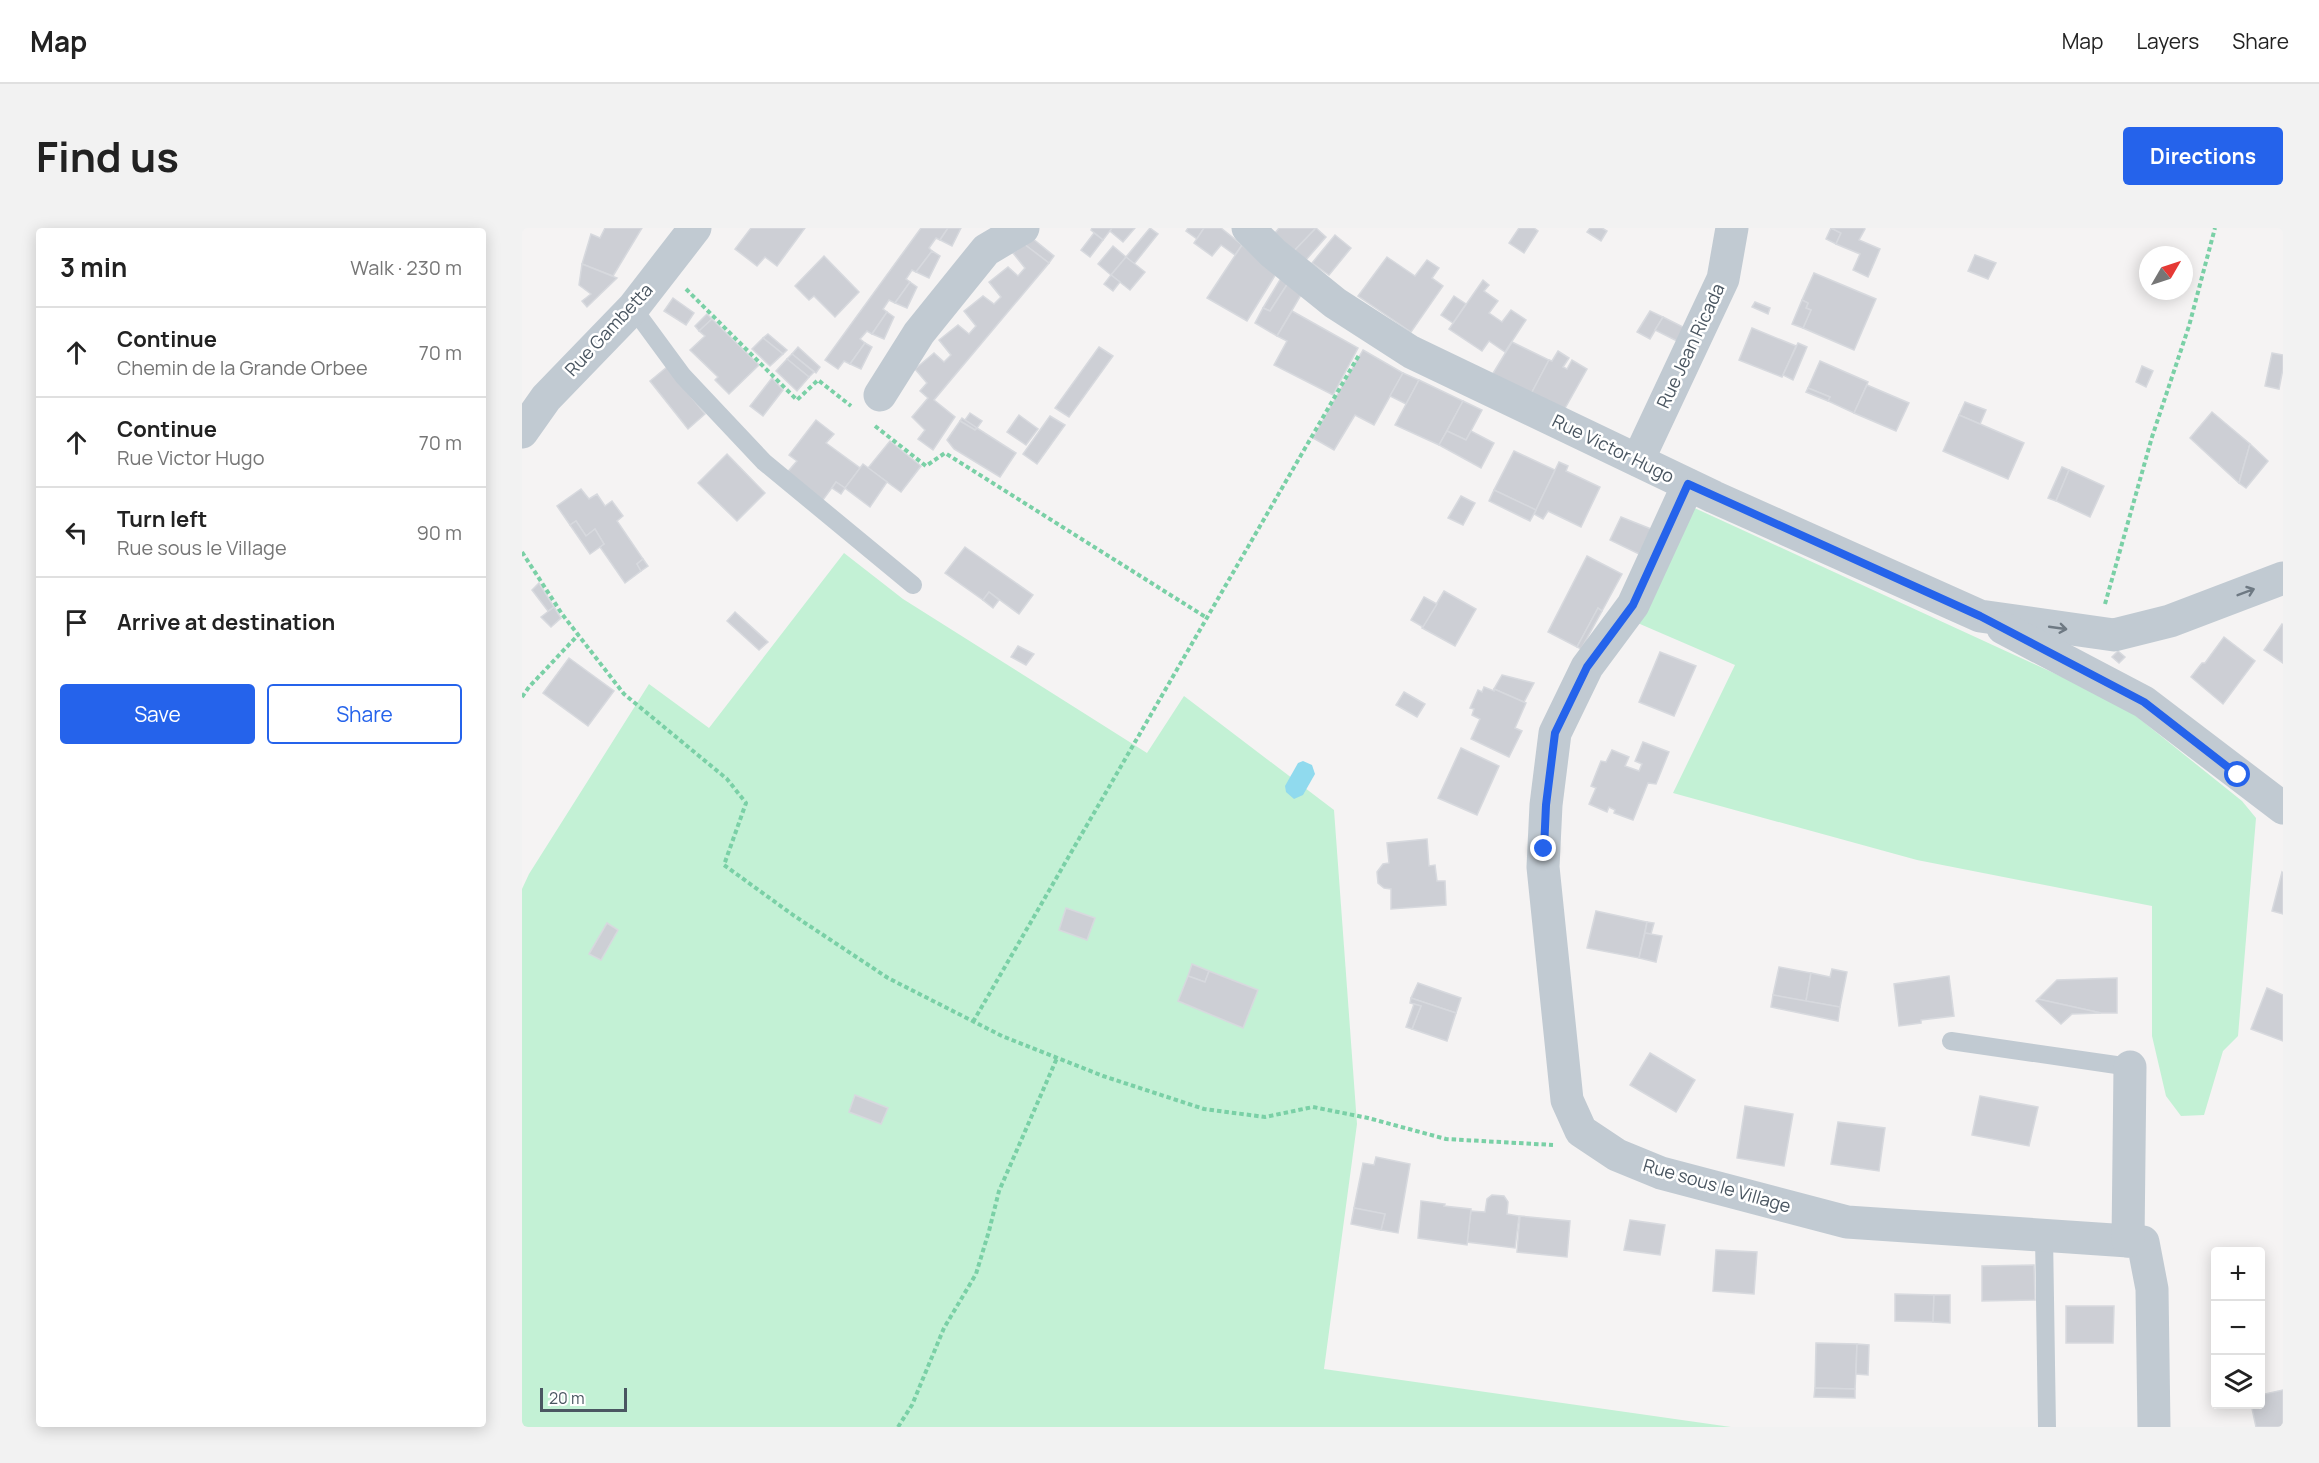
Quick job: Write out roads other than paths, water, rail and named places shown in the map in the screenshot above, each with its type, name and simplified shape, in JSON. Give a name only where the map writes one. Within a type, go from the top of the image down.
[{"type":"street","name":"Rue Gambetta","points":[[522,432],[546,398],[633,308],[696,228]]},
{"type":"street","points":[[869,409],[919,333],[986,250],[1023,228]]},
{"type":"street","name":"Rue Victor Hugo","points":[[1248,228],[1273,253],[1335,303],[1411,352],[1688,484],[1980,616],[2114,635],[2170,621],[2283,578]]},
{"type":"street","name":"Rue Jean Ricada","points":[[1638,460],[1722,279],[1732,228]]},
{"type":"street","name":"Rue sous le Village","points":[[1688,484],[1633,605],[1587,667],[1555,733],[1546,805],[1543,867],[1567,1100],[1581,1131],[1617,1155],[1661,1173],[1847,1222],[2128,1241]]},
{"type":"street","points":[[1980,616],[2144,702],[2283,808]]},
{"type":"street","points":[[2130,1067],[2128,1241],[2143,1242],[2152,1289],[2154,1427]]},
{"type":"lane","points":[[633,308],[683,376],[764,462],[913,585]]},
{"type":"lane","points":[[1951,1041],[2130,1067]]},
{"type":"lane","points":[[2044,1235],[2047,1427]]},
{"type":"water","points":[[1303,761],[1312,765],[1315,774],[1303,795],[1294,799],[1286,792],[1285,786],[1298,763]]}]
